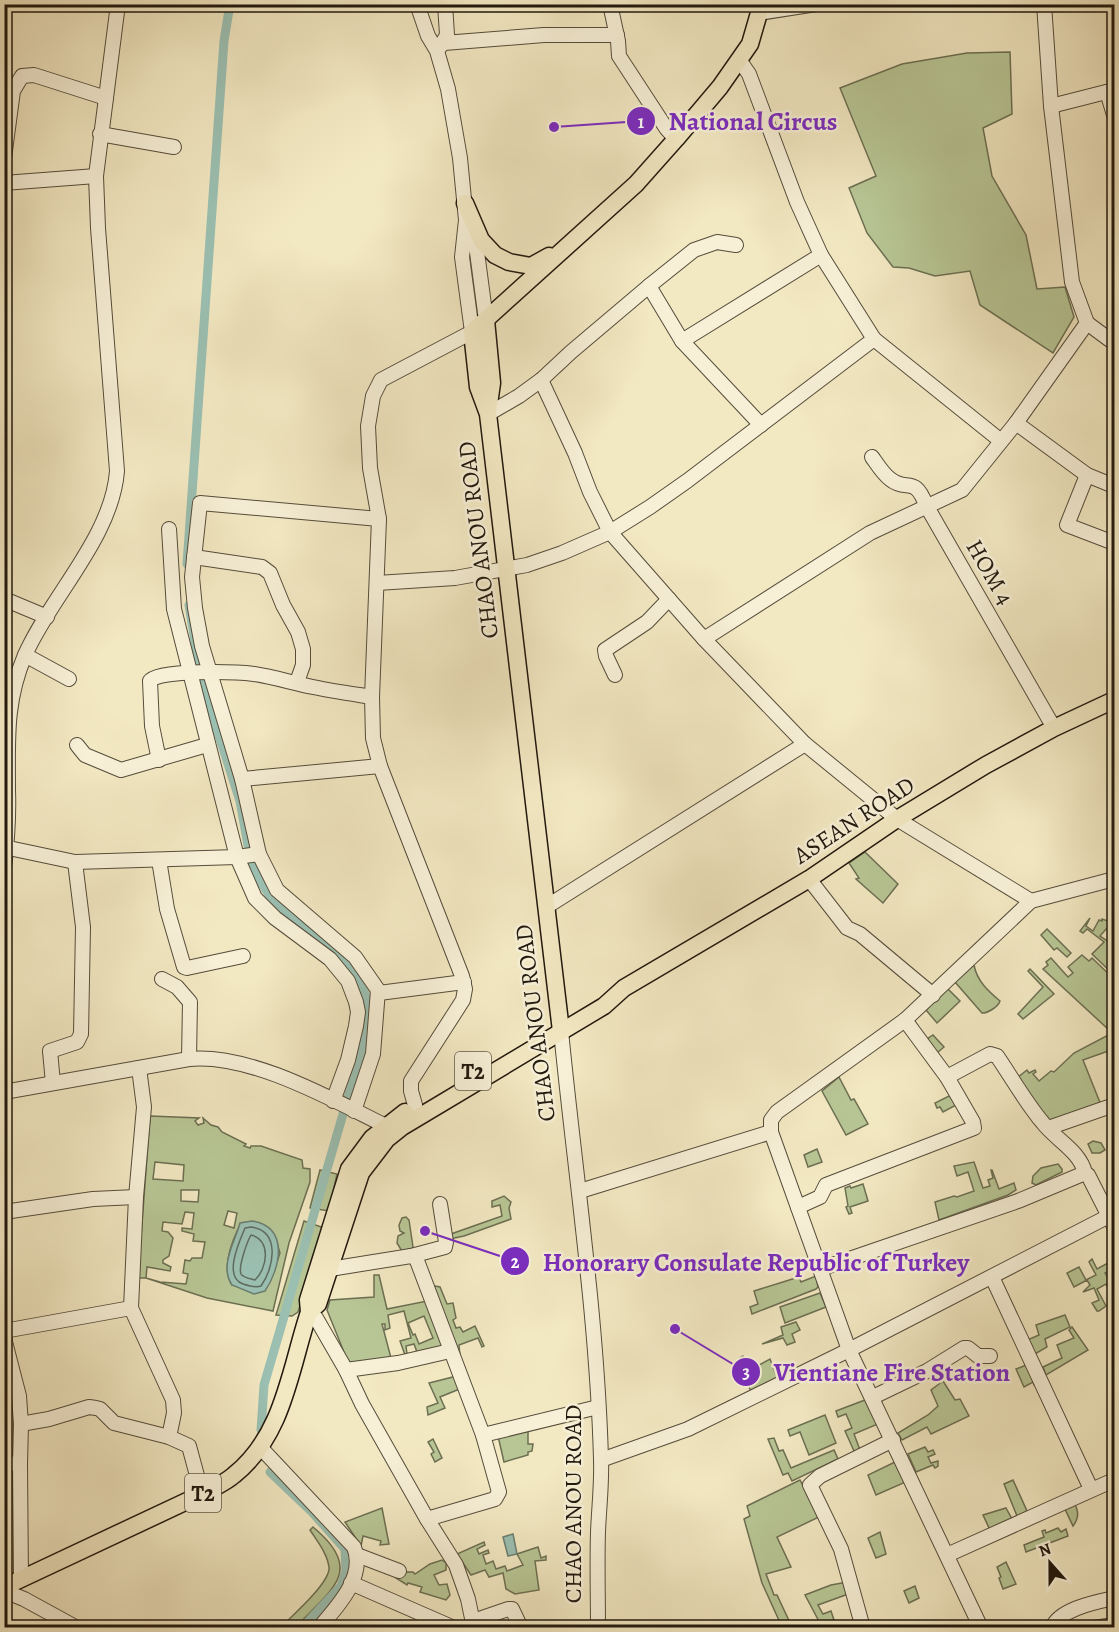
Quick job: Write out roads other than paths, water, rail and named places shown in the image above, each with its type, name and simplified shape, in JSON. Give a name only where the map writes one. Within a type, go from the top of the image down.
[{"type":"main road","points":[[472,332],[636,184],[676,139],[740,61],[750,44],[759,9]]},
{"type":"main road","points":[[465,203],[481,240],[495,255],[509,262],[531,266],[578,237]]},
{"type":"main road","name":"CHAO ANOU ROAD","points":[[486,320],[492,383],[488,414],[560,1025]]},
{"type":"main road","name":"CHAO ANOU ROAD","points":[[472,332],[478,387],[488,414]]},
{"type":"main road","name":"ASEAN ROAD","points":[[309,1312],[318,1304],[361,1173],[387,1139],[560,1025],[598,997],[624,988],[809,879],[897,819],[986,765],[1054,728],[1114,700]]},
{"type":"main road","name":"ASEAN ROAD","points":[[4,1587],[202,1494],[232,1477],[248,1463],[261,1448],[277,1417],[309,1312],[308,1300],[349,1169],[372,1138],[415,1105],[560,1025]]},
{"type":"street","points":[[4,868],[9,711],[26,655],[97,533],[116,487],[117,471],[96,176],[118,4]]},
{"type":"street","name":"CHAO ANOU ROAD","points":[[417,4],[429,36],[440,47],[448,89],[465,203],[466,220],[462,257],[472,332]]},
{"type":"street","points":[[440,47],[447,34],[445,4]]},
{"type":"street","points":[[610,4],[619,56],[666,128],[676,139]]},
{"type":"street","points":[[759,9],[816,4]]},
{"type":"street","points":[[1044,4],[1051,106],[1072,282],[1087,323],[1114,343]]},
{"type":"street","points":[[440,47],[544,35],[617,35]]},
{"type":"street","points":[[740,61],[749,74],[797,202],[821,255],[874,339],[1001,441]]},
{"type":"street","points":[[4,158],[12,91],[22,76],[34,75],[105,98]]},
{"type":"street","points":[[1051,106],[1111,91],[1114,115]]},
{"type":"street","points":[[100,134],[174,147]]},
{"type":"street","points":[[4,183],[96,176]]},
{"type":"street","name":"CHAO ANOU ROAD","points":[[466,220],[477,252],[486,320]]},
{"type":"street","points":[[488,414],[541,380],[571,352],[694,250],[717,242],[736,245]]},
{"type":"street","points":[[682,341],[821,255]]},
{"type":"street","points":[[649,286],[682,341],[761,425]]},
{"type":"street","points":[[704,639],[870,533],[962,490],[1016,423],[1087,323]]},
{"type":"street","points":[[415,1105],[411,1081],[463,1000],[464,982],[380,766],[373,738],[372,697],[379,519],[370,468],[368,426],[376,387],[385,378],[472,332]]},
{"type":"street","points":[[377,583],[455,578],[528,565],[610,532],[660,500],[874,339]]},
{"type":"street","points":[[541,380],[610,532],[704,639],[805,744],[897,819],[1031,901]]},
{"type":"street","points":[[1016,423],[1087,475],[1114,486]]},
{"type":"street","name":"HOM 4","points":[[872,457],[889,479],[917,488],[922,494],[926,505],[1054,728]]},
{"type":"street","points":[[1087,475],[1067,525],[1114,543]]},
{"type":"street","points":[[335,1101],[356,1026],[358,1012],[353,990],[330,959],[275,918],[255,897],[237,857],[207,745],[199,673],[202,646],[192,577],[200,503],[379,519]]},
{"type":"street","points":[[170,529],[174,609],[242,779],[259,854],[268,876],[277,890],[355,957],[379,993],[373,1054],[353,1110]]},
{"type":"street","points":[[194,557],[262,567],[270,573],[303,648],[303,665],[297,682]]},
{"type":"street","points":[[4,599],[47,617]]},
{"type":"street","points":[[615,675],[605,650],[647,622],[669,599]]},
{"type":"street","points":[[26,655],[69,679]]},
{"type":"street","points":[[159,760],[152,726],[150,681],[156,676],[199,673],[253,674],[372,697]]},
{"type":"street","points":[[546,907],[805,744]]},
{"type":"street","points":[[77,745],[85,755],[118,770],[207,745]]},
{"type":"street","points":[[242,779],[380,766]]},
{"type":"street","points":[[5,847],[75,862],[237,857],[259,854]]},
{"type":"street","points":[[159,860],[167,909],[184,967],[243,956]]},
{"type":"street","points":[[53,1083],[50,1051],[76,1042],[81,1034],[83,927],[75,862]]},
{"type":"street","points":[[809,879],[848,928],[861,934],[933,995]]},
{"type":"street","points":[[979,1627],[849,1350],[771,1132],[771,1120],[777,1113],[905,1020],[1031,901],[1114,879]]},
{"type":"street","points":[[162,980],[177,987],[190,1002],[189,1059]]},
{"type":"street","points":[[379,993],[464,982]]},
{"type":"street","points":[[798,1207],[820,1197],[826,1185],[970,1132],[974,1128],[973,1122],[947,1077],[905,1020]]},
{"type":"street","name":"CHAO ANOU ROAD","points":[[560,1025],[590,1290],[598,1407],[601,1460],[598,1628]]},
{"type":"street","points":[[601,1460],[688,1429],[992,1277],[1112,1221],[1075,1154],[1044,1125],[997,1056],[994,1054],[947,1077]]},
{"type":"street","points":[[4,1092],[189,1059],[208,1058],[270,1073],[386,1126]]},
{"type":"street","points":[[138,1068],[144,1107],[136,1197],[131,1308],[173,1400],[174,1413],[169,1437]]},
{"type":"street","points":[[1048,1128],[1114,1105]]},
{"type":"street","points":[[580,1191],[771,1132]]},
{"type":"street","points":[[820,1269],[1018,1201],[1085,1173]]},
{"type":"street","points":[[4,1212],[93,1199],[136,1197]]},
{"type":"street","points":[[330,1269],[411,1256],[445,1246],[440,1204]]},
{"type":"street","points":[[411,1256],[416,1258],[483,1435],[499,1486],[498,1496],[495,1499],[427,1519]]},
{"type":"street","points":[[992,1277],[1091,1490]]},
{"type":"street","points":[[4,1331],[131,1308]]},
{"type":"street","points":[[309,1312],[316,1318],[427,1519],[456,1565],[468,1599],[473,1624],[512,1609],[521,1628]]},
{"type":"street","points":[[4,1338],[7,1357],[19,1396],[21,1424],[21,1578]]},
{"type":"street","points":[[873,1397],[927,1371],[964,1348],[968,1347],[978,1356],[990,1356]]},
{"type":"street","points":[[346,1370],[398,1363],[450,1351]]},
{"type":"street","points":[[21,1424],[49,1419],[89,1407],[100,1409],[114,1423],[169,1437],[189,1446],[202,1494]]},
{"type":"street","points":[[483,1435],[598,1407]]},
{"type":"street","points":[[863,1628],[841,1550],[810,1485],[820,1476],[893,1440]]},
{"type":"street","points":[[261,1448],[354,1547],[357,1555],[351,1583],[339,1604],[319,1628]]},
{"type":"street","points":[[4,1463],[20,1464]]},
{"type":"street","points":[[947,1555],[1114,1480]]},
{"type":"street","points":[[357,1555],[399,1571]]},
{"type":"street","points":[[351,1583],[454,1628]]},
{"type":"street","points":[[4,1591],[24,1599],[77,1628]]},
{"type":"street","points":[[1052,1628],[1055,1620],[1064,1613],[1114,1598]]},
{"type":"street","points":[[1094,1628],[1114,1625]]},
{"type":"water","points":[[252,1221],[272,1231],[277,1240],[278,1250],[275,1272],[270,1282],[265,1291],[254,1294],[232,1285],[227,1270],[229,1254],[240,1223]]},
{"type":"water","points":[[513,1534],[517,1554],[508,1556],[503,1537]]},
{"type":"waterway","points":[[187,564],[224,41],[230,4]]},
{"type":"waterway","points":[[189,605],[202,683],[240,801],[252,868],[273,901],[352,967],[363,987],[368,1005],[367,1032],[264,1385],[261,1430]]},
{"type":"waterway","points":[[270,1472],[312,1512],[345,1549],[346,1571],[341,1586],[302,1628]]},
{"type":"place","name":"National Circus","points":[[554,127]]},
{"type":"place","name":"Honorary Consulate Republic of Turkey","points":[[425,1231]]},
{"type":"place","name":"Vientiane Fire Station","points":[[675,1329]]}]
